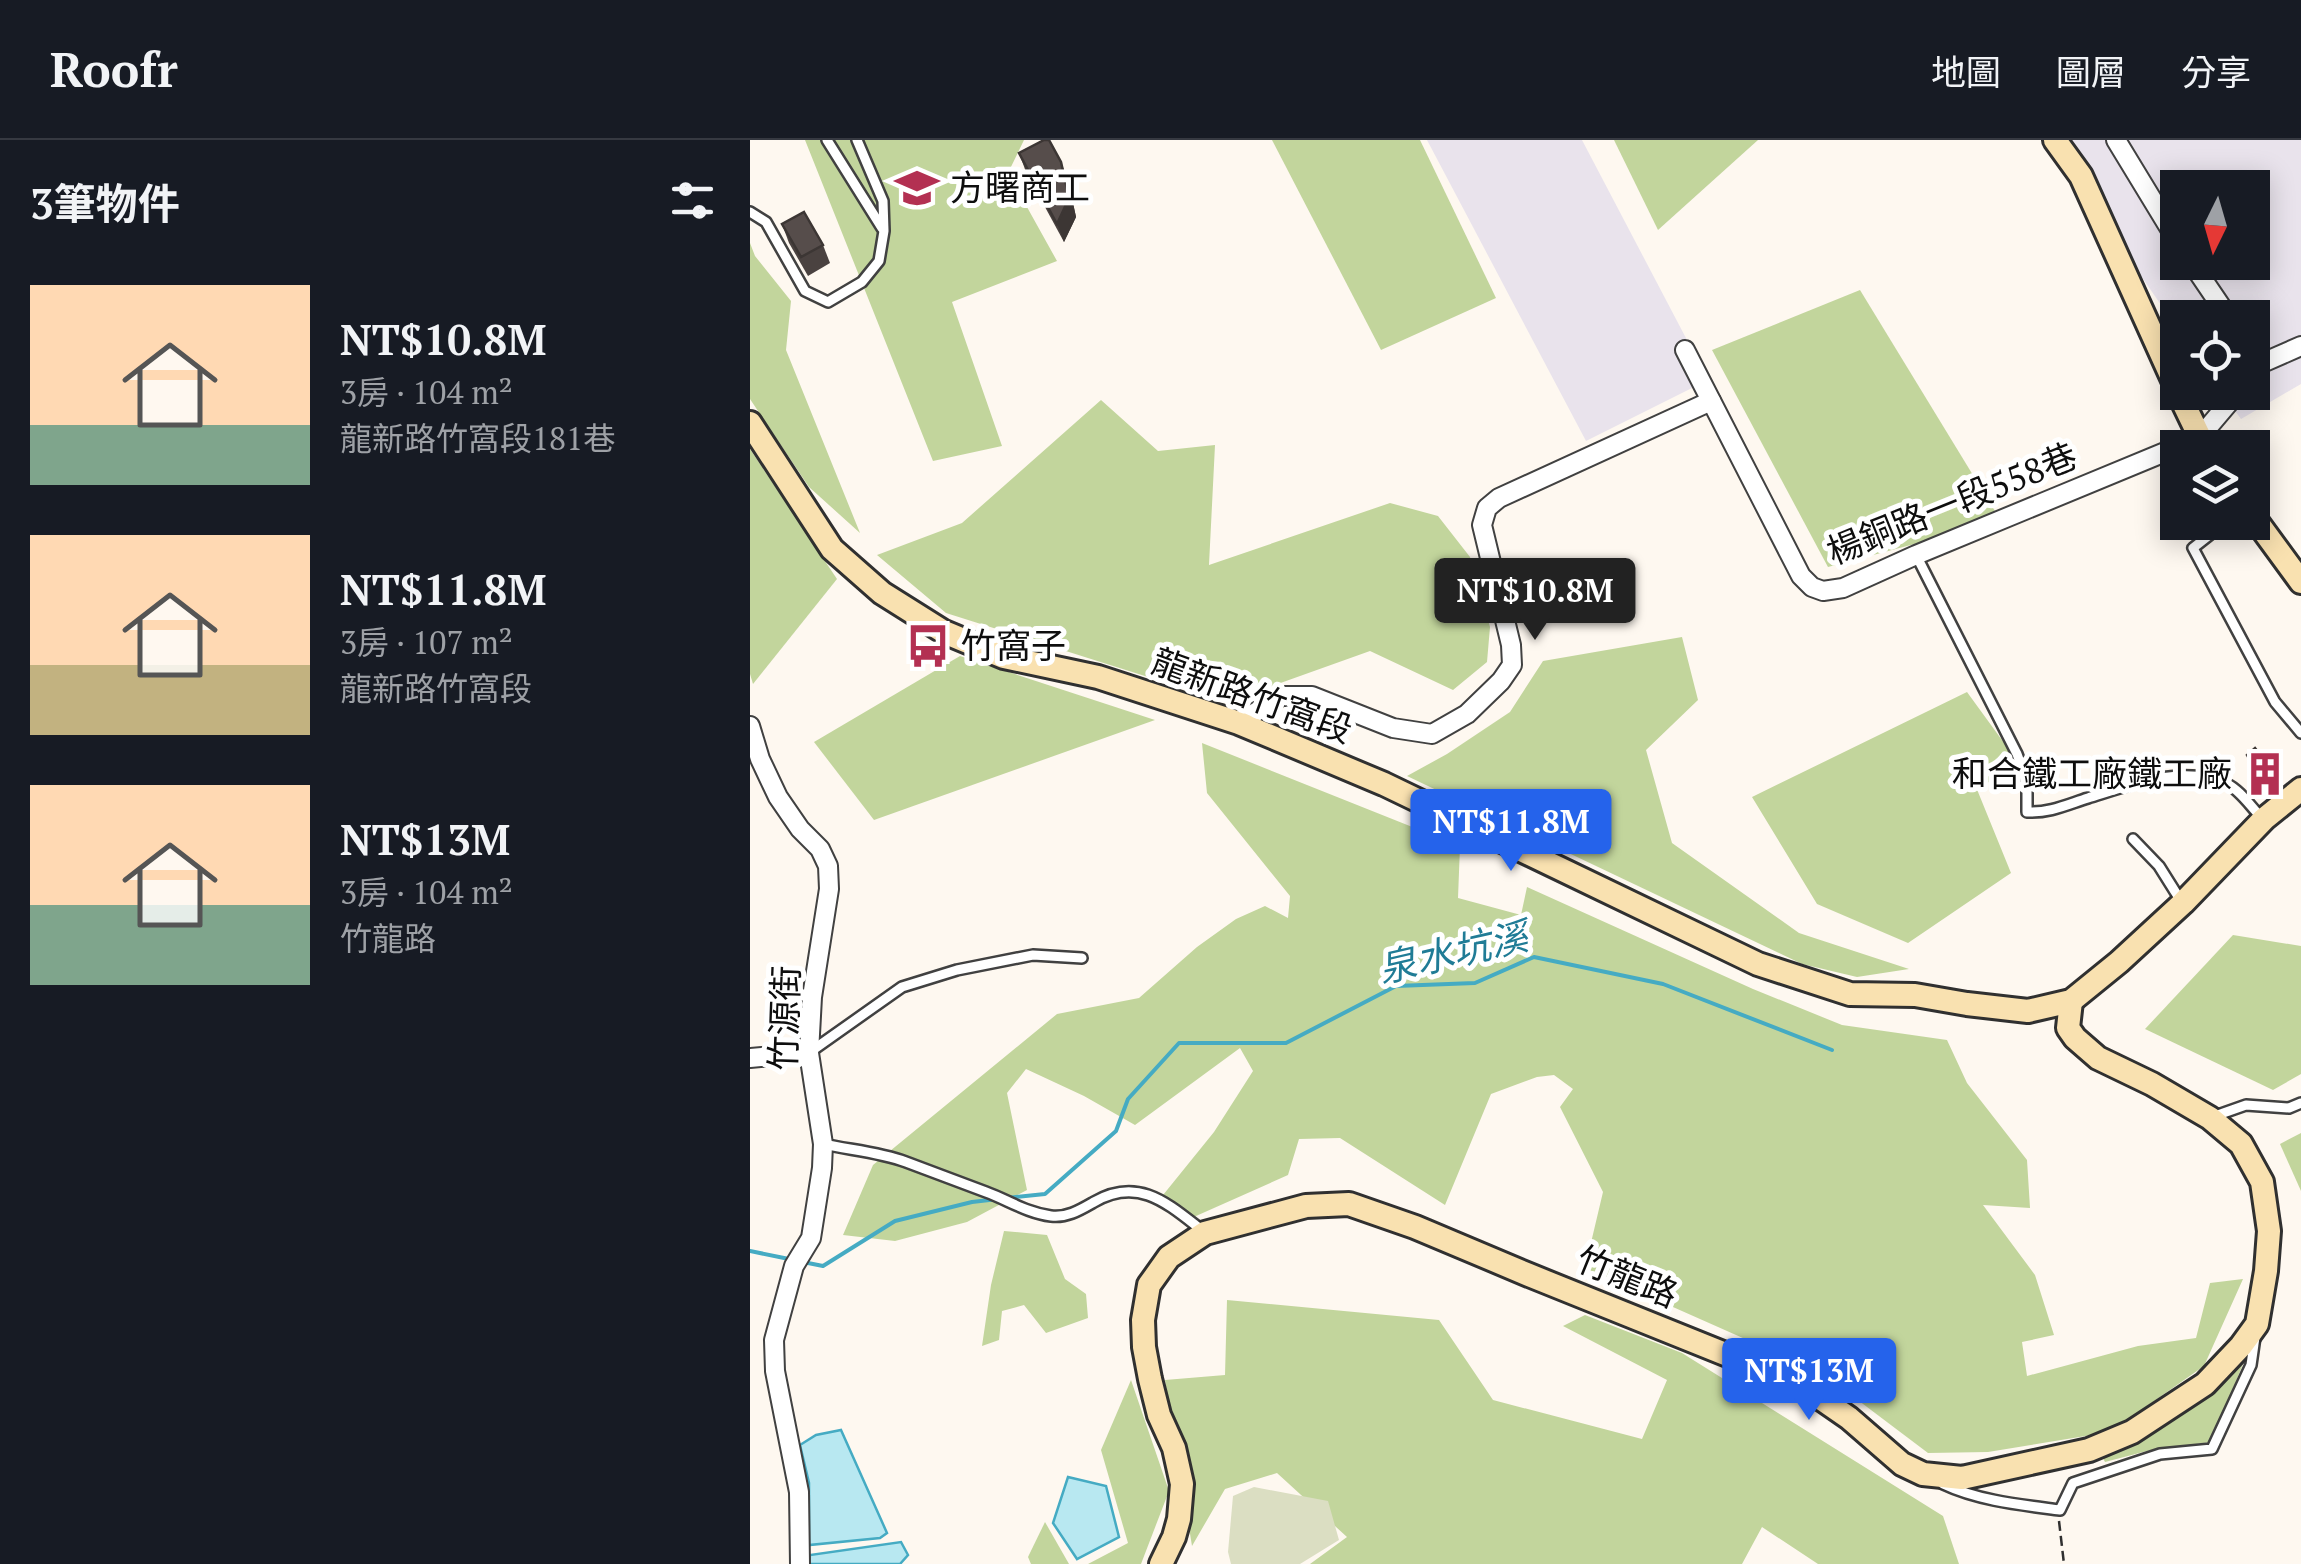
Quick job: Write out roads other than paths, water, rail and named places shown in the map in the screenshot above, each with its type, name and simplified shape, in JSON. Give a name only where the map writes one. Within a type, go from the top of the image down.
[{"type":"street","points":[[2055,140],[2081,176],[2160,352]]},
{"type":"street","points":[[2116,140],[2160,212]]},
{"type":"street","points":[[2270,358],[2301,346]]},
{"type":"street","name":"楊銅路一段558巷","points":[[1685,350],[1801,576],[1822,591],[1843,588],[1916,555],[2160,459]]},
{"type":"street","points":[[1239,722],[1281,696],[1312,696],[1393,728],[1432,734],[1467,714],[1502,681],[1512,665],[1511,646],[1482,525],[1487,508],[1499,498],[1712,401]]},
{"type":"street","name":"龍新路竹窩段","points":[[750,423],[832,548],[882,593],[944,632],[1004,657],[1098,677],[1239,722],[1384,784],[1758,964],[1850,994],[1916,995],[2028,1011],[2071,1001],[2119,962],[2264,819],[2301,789]]},
{"type":"street","points":[[2270,540],[2301,582]]},
{"type":"street","name":"竹源街","points":[[750,726],[778,797],[800,830],[820,849],[828,866],[829,888],[812,996],[809,1053],[824,1144],[822,1168],[811,1238],[798,1259],[774,1340],[775,1371],[800,1492],[800,1564]]},
{"type":"street","points":[[1923,1474],[1962,1478],[1999,1471],[2090,1450],[2132,1432],[2205,1384],[2256,1324],[2266,1272],[2268,1230],[2262,1182],[2241,1144],[2210,1118],[2098,1058],[2068,1028],[2071,1001]]},
{"type":"street","points":[[750,1058],[809,1053]]},
{"type":"street","name":"竹龍路","points":[[1161,1564],[1179,1519],[1182,1484],[1174,1448],[1159,1416],[1144,1346],[1143,1320],[1149,1285],[1168,1257],[1205,1233],[1306,1206],[1349,1204],[1416,1227],[1780,1376],[1810,1391],[1902,1464],[1923,1474]]},
{"type":"lane","points":[[827,140],[884,230]]},
{"type":"lane","points":[[750,212],[766,222],[805,291],[828,302],[862,282],[878,261],[884,201],[857,140]]},
{"type":"lane","points":[[2203,540],[2193,548],[2275,702],[2301,733]]},
{"type":"lane","points":[[1916,555],[2017,754],[2027,781],[2027,812],[2046,813],[2139,784],[2198,776],[2230,785],[2264,819]]},
{"type":"lane","points":[[2133,839],[2159,866],[2182,903]]},
{"type":"lane","points":[[809,1053],[902,987],[957,970],[1033,955],[1082,958]]},
{"type":"lane","points":[[2210,1118],[2246,1105],[2288,1108],[2301,1103]]},
{"type":"lane","points":[[824,1144],[902,1160],[1047,1216],[1077,1212],[1114,1192],[1138,1192],[1165,1202],[1205,1233]]},
{"type":"lane","points":[[1923,1474],[1958,1492],[2060,1510],[2072,1483],[2160,1454],[2212,1449],[2251,1365],[2256,1324]]},
{"type":"water","points":[[841,1430],[887,1533],[880,1538],[809,1545],[809,1483],[800,1445],[816,1435]]},
{"type":"water","points":[[1068,1477],[1106,1486],[1119,1537],[1077,1559],[1053,1523]]},
{"type":"water","points":[[901,1542],[908,1555],[900,1564],[809,1564],[810,1555]]},
{"type":"waterway","name":"泉水坑溪","points":[[1007,1198],[1045,1194],[1116,1131],[1128,1099],[1179,1043],[1286,1043],[1396,986],[1475,983],[1534,957],[1663,984],[1832,1050]]},
{"type":"waterway","name":"泉水坑溪","points":[[803,1262],[823,1266],[895,1221],[998,1199]]},
{"type":"waterway","name":"泉水坑溪","points":[[750,1251],[789,1259]]},
{"type":"place","name":"方曙商工","points":[[917,188]]},
{"type":"place","name":"竹窩子","points":[[928,646]]},
{"type":"place","name":"和合鐵工廠鐵工廠","points":[[2265,774]]}]
